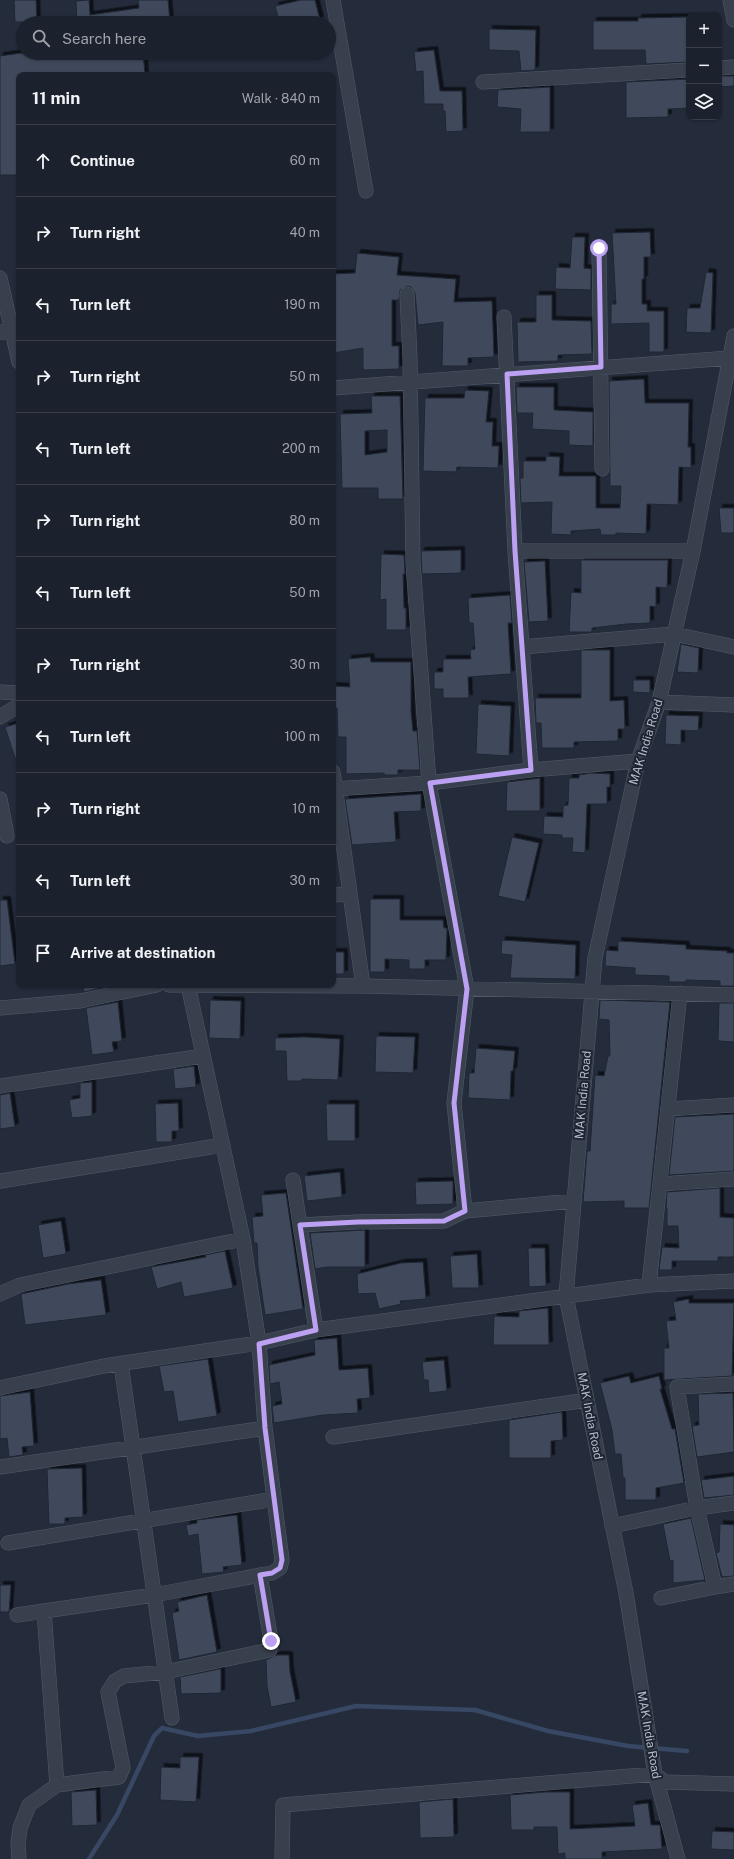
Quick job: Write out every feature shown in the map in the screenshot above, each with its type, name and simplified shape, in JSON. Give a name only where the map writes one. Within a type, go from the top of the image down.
[{"type":"street","points":[[333,0],[336,16]]},
{"type":"street","points":[[730,0],[734,20]]},
{"type":"street","points":[[336,17],[366,191]]},
{"type":"street","points":[[722,68],[734,67]]},
{"type":"street","points":[[483,82],[686,70]]},
{"type":"street","points":[[599,248],[602,469]]},
{"type":"street","points":[[0,278],[12,301],[6,331],[16,355]]},
{"type":"street","points":[[407,294],[414,563],[430,783],[467,989],[454,1103],[465,1211]]},
{"type":"street","points":[[504,317],[515,551],[531,770]]},
{"type":"street","name":"MAK India Road","points":[[678,1859],[655,1774],[626,1593],[566,1296],[594,958],[638,760],[659,702],[693,551],[734,336]]},
{"type":"street","points":[[336,388],[730,358]]},
{"type":"street","points":[[515,551],[693,551]]},
{"type":"street","points":[[522,647],[674,634],[734,647]]},
{"type":"street","points":[[0,692],[16,693]]},
{"type":"street","points":[[659,702],[734,705]]},
{"type":"street","points":[[0,717],[16,707]]},
{"type":"street","points":[[336,789],[430,783],[531,770],[638,760]]},
{"type":"street","points":[[0,799],[7,836]]},
{"type":"street","points":[[336,802],[363,986]]},
{"type":"street","points":[[336,895],[350,894]]},
{"type":"street","points":[[336,986],[592,993],[680,993],[734,995]]},
{"type":"street","points":[[0,1008],[80,1001],[131,988]]},
{"type":"street","points":[[17,1615],[154,1594],[272,1573],[280,1568],[282,1560],[265,1428],[259,1343],[243,1239],[189,988]]},
{"type":"street","points":[[649,1285],[661,1184],[680,993]]},
{"type":"street","points":[[0,1086],[203,1056]]},
{"type":"street","points":[[668,1109],[734,1105]]},
{"type":"street","points":[[0,1181],[223,1145]]},
{"type":"street","points":[[661,1184],[734,1179]]},
{"type":"street","points":[[292,1180],[316,1330]]},
{"type":"street","points":[[300,1225],[358,1222],[444,1221],[465,1211],[574,1201]]},
{"type":"street","points":[[0,1294],[20,1285],[243,1239]]},
{"type":"street","points":[[0,1388],[121,1364],[259,1343],[316,1330],[649,1285],[734,1281]]},
{"type":"street","points":[[121,1364],[172,1718]]},
{"type":"street","points":[[715,1587],[697,1508],[677,1387],[734,1384]]},
{"type":"street","points":[[333,1437],[587,1400]]},
{"type":"street","points":[[0,1467],[265,1428]]},
{"type":"street","points":[[8,1543],[274,1499]]},
{"type":"street","points":[[612,1526],[697,1508],[734,1503]]},
{"type":"street","points":[[19,1859],[18,1844],[20,1828],[29,1805],[57,1785],[119,1777],[123,1768],[108,1692],[115,1681],[124,1676],[165,1672],[270,1650],[271,1641],[260,1575]]},
{"type":"street","points":[[661,1598],[734,1584]]},
{"type":"street","points":[[44,1611],[57,1785]]},
{"type":"street","points":[[282,1859],[283,1805],[655,1774],[665,1782],[734,1784]]},
{"type":"building","points":[[14,0],[36,0],[37,16],[16,16],[15,22]]},
{"type":"building","points":[[89,0],[90,15],[139,8],[138,0],[168,0],[169,16],[77,16],[76,1]]},
{"type":"building","points":[[301,0],[315,0],[319,16],[278,16],[275,6]]},
{"type":"building","points":[[686,17],[686,62],[646,64],[645,50],[593,50],[593,21],[638,21],[638,18]]},
{"type":"building","points":[[489,29],[536,30],[535,70],[521,71],[519,51],[489,50]]},
{"type":"building","points":[[434,50],[440,91],[462,91],[463,131],[446,132],[445,111],[443,111],[443,104],[424,104],[423,71],[416,72],[414,52]]},
{"type":"building","points":[[16,54],[16,60],[144,60],[145,72],[16,72],[16,175],[0,175],[0,56]]},
{"type":"building","points":[[722,76],[734,76],[734,86],[722,87]]},
{"type":"building","points":[[686,79],[686,108],[668,109],[668,117],[626,118],[626,82]]},
{"type":"building","points":[[550,87],[550,132],[520,132],[521,109],[497,107],[498,90]]},
{"type":"building","points":[[650,232],[651,257],[644,257],[642,304],[647,304],[647,311],[664,311],[664,352],[649,352],[649,323],[611,324],[611,304],[616,304],[612,233]]},
{"type":"building","points":[[572,237],[585,237],[584,268],[591,269],[591,290],[555,289],[556,267],[570,268]]},
{"type":"building","points":[[357,253],[399,257],[397,275],[456,279],[454,302],[492,301],[494,357],[468,358],[468,366],[442,366],[443,322],[418,325],[415,293],[411,287],[407,286],[400,290],[399,300],[392,300],[392,346],[399,346],[399,369],[363,370],[363,348],[336,352],[336,274],[355,273]]},
{"type":"building","points":[[706,272],[713,273],[711,333],[686,332],[687,308],[700,308]]},
{"type":"building","points":[[536,295],[552,295],[552,320],[591,321],[592,354],[558,355],[558,361],[518,362],[517,322],[536,322]]},
{"type":"building","points":[[644,379],[645,403],[689,403],[688,447],[691,447],[691,468],[679,467],[678,505],[647,504],[646,534],[616,533],[616,535],[601,535],[600,529],[571,531],[571,535],[551,534],[552,502],[521,503],[520,478],[523,478],[523,461],[546,461],[546,456],[560,457],[559,476],[596,476],[596,508],[620,508],[621,486],[610,486],[609,381]]},
{"type":"building","points":[[516,387],[554,387],[554,410],[593,412],[593,446],[569,445],[569,431],[532,429],[533,413],[517,413]]},
{"type":"building","points":[[465,390],[489,391],[486,422],[493,422],[492,446],[499,446],[498,468],[457,467],[456,472],[423,471],[425,398],[464,398]]},
{"type":"building","points":[[371,396],[400,396],[403,499],[378,499],[378,488],[342,488],[340,414],[372,413]],"holes":[[[387,430],[387,452],[365,455],[365,431]]]},
{"type":"building","points":[[719,508],[734,508],[734,533],[721,533]]},
{"type":"building","points":[[461,550],[461,573],[422,574],[421,551]]},
{"type":"building","points":[[381,554],[404,555],[405,574],[403,574],[406,630],[386,630],[386,599],[380,600]]},
{"type":"building","points":[[581,560],[668,560],[667,588],[656,587],[656,607],[650,606],[650,623],[592,628],[592,632],[569,632],[571,592],[581,593]]},
{"type":"building","points":[[545,561],[548,621],[529,622],[524,562]]},
{"type":"building","points":[[510,595],[512,623],[508,623],[511,674],[468,677],[469,698],[443,698],[443,689],[434,689],[434,672],[443,672],[443,659],[471,659],[470,650],[475,649],[473,623],[469,623],[468,598]]},
{"type":"building","points":[[681,644],[699,648],[698,673],[677,672]]},
{"type":"building","points":[[581,650],[610,650],[610,701],[624,700],[625,729],[618,729],[618,741],[574,742],[574,748],[542,748],[541,723],[536,723],[535,698],[581,698]]},
{"type":"building","points":[[370,657],[371,662],[411,662],[411,712],[413,731],[417,731],[420,770],[398,770],[398,775],[384,775],[384,773],[346,774],[346,737],[338,737],[336,686],[350,687],[348,659]]},
{"type":"building","points":[[633,680],[650,680],[650,693],[633,692]]},
{"type":"building","points":[[478,704],[511,706],[509,756],[476,754]]},
{"type":"building","points":[[666,715],[699,716],[698,731],[681,730],[681,745],[665,744]]},
{"type":"building","points":[[16,724],[16,761],[5,727]]},
{"type":"building","points":[[591,773],[610,774],[610,787],[607,787],[607,804],[587,804],[585,853],[572,852],[573,838],[562,838],[562,835],[543,834],[544,816],[563,817],[563,806],[568,805],[569,778],[579,778],[579,775]]},
{"type":"building","points":[[540,778],[540,811],[506,811],[507,782]]},
{"type":"building","points":[[421,794],[421,811],[394,812],[396,842],[352,845],[345,799]]},
{"type":"building","points":[[512,837],[539,843],[525,902],[498,896]]},
{"type":"building","points":[[370,899],[400,899],[400,920],[443,920],[444,928],[447,928],[446,960],[425,960],[425,969],[409,969],[409,960],[385,959],[385,972],[370,972]]},
{"type":"building","points":[[0,900],[7,900],[15,964],[0,966]]},
{"type":"building","points":[[502,940],[576,945],[575,979],[510,978],[512,955],[501,954]]},
{"type":"building","points":[[618,941],[686,945],[686,949],[727,951],[727,953],[734,953],[734,986],[720,986],[720,981],[686,980],[686,982],[669,982],[669,976],[635,975],[635,968],[605,966],[606,950],[618,951]]},
{"type":"building","points":[[336,952],[344,952],[344,974],[336,974]]},
{"type":"building","points":[[83,988],[102,988],[84,992]]},
{"type":"building","points":[[210,1000],[241,1001],[240,1039],[209,1038]]},
{"type":"building","points":[[600,1000],[670,1002],[649,1208],[624,1208],[624,1201],[583,1202],[587,1151],[590,1151],[595,1075],[604,1076],[608,1056],[610,1056],[609,1020],[599,1019]]},
{"type":"building","points":[[118,1002],[122,1041],[112,1042],[114,1052],[92,1055],[86,1008]]},
{"type":"building","points":[[719,1003],[734,1003],[734,1042],[718,1041]]},
{"type":"building","points":[[376,1036],[415,1037],[413,1073],[375,1072]]},
{"type":"building","points":[[304,1037],[340,1039],[338,1080],[302,1079],[302,1081],[287,1081],[286,1051],[275,1051],[275,1038]]},
{"type":"building","points":[[476,1048],[515,1051],[513,1071],[511,1071],[510,1100],[468,1098],[469,1073],[474,1073]]},
{"type":"building","points":[[194,1066],[196,1087],[175,1089],[173,1069]]},
{"type":"building","points":[[92,1082],[92,1116],[72,1118],[69,1100],[80,1098],[80,1083]]},
{"type":"building","points":[[10,1093],[15,1127],[0,1129],[0,1095]]},
{"type":"building","points":[[178,1103],[179,1131],[172,1131],[172,1142],[156,1142],[155,1104]]},
{"type":"building","points":[[326,1104],[355,1104],[355,1141],[327,1141]]},
{"type":"building","points":[[734,1114],[734,1171],[669,1175],[675,1117]]},
{"type":"building","points":[[340,1172],[342,1197],[307,1201],[304,1176]]},
{"type":"building","points":[[453,1181],[453,1204],[416,1205],[415,1182]]},
{"type":"building","points":[[720,1188],[720,1217],[734,1218],[734,1257],[718,1257],[718,1261],[672,1261],[672,1270],[659,1270],[662,1247],[679,1248],[678,1226],[667,1226],[667,1192]]},
{"type":"building","points":[[286,1193],[303,1309],[265,1315],[258,1267],[257,1243],[254,1243],[252,1217],[263,1216],[261,1195]]},
{"type":"building","points":[[61,1221],[66,1254],[43,1258],[38,1225]]},
{"type":"building","points":[[365,1230],[365,1267],[327,1267],[315,1269],[310,1233]]},
{"type":"building","points":[[528,1248],[545,1248],[546,1286],[529,1287]]},
{"type":"building","points":[[225,1251],[233,1288],[184,1297],[181,1282],[157,1289],[151,1267],[206,1257],[205,1255]]},
{"type":"building","points":[[477,1254],[479,1288],[452,1288],[450,1256]]},
{"type":"building","points":[[423,1262],[426,1299],[400,1301],[401,1304],[379,1309],[375,1293],[358,1294],[357,1274],[401,1263]]},
{"type":"building","points":[[101,1280],[106,1315],[25,1325],[21,1294],[68,1284]]},
{"type":"building","points":[[689,1299],[689,1303],[734,1303],[732,1376],[664,1380],[664,1348],[669,1348],[666,1321],[676,1320],[673,1302]]},
{"type":"building","points":[[548,1308],[549,1345],[493,1345],[494,1316],[519,1317],[519,1311]]},
{"type":"building","points":[[337,1338],[339,1370],[368,1368],[370,1398],[357,1399],[358,1413],[323,1415],[274,1423],[272,1406],[282,1404],[279,1382],[270,1384],[269,1365],[315,1355],[314,1340]]},
{"type":"building","points":[[208,1359],[217,1416],[178,1422],[173,1391],[164,1392],[159,1366]]},
{"type":"building","points":[[444,1360],[447,1391],[429,1393],[428,1380],[424,1380],[422,1362]]},
{"type":"building","points":[[629,1376],[631,1383],[659,1376],[662,1389],[660,1389],[672,1429],[675,1429],[684,1483],[656,1488],[656,1500],[625,1500],[625,1478],[623,1478],[621,1454],[615,1454],[612,1430],[600,1383]]},
{"type":"building","points":[[30,1392],[34,1446],[22,1447],[23,1455],[9,1457],[7,1438],[0,1439],[0,1396]]},
{"type":"building","points":[[733,1393],[734,1452],[697,1457],[692,1426],[699,1425],[698,1394]]},
{"type":"building","points":[[562,1412],[563,1440],[551,1441],[551,1458],[509,1458],[509,1420]]},
{"type":"building","points":[[82,1468],[83,1517],[65,1518],[65,1524],[49,1524],[47,1469]]},
{"type":"building","points":[[734,1476],[734,1495],[704,1498],[701,1480]]},
{"type":"building","points":[[237,1515],[242,1565],[223,1567],[224,1572],[202,1574],[198,1534],[188,1536],[186,1525],[197,1523],[197,1520]]},
{"type":"building","points":[[691,1518],[705,1580],[673,1583],[673,1560],[670,1561],[663,1524]]},
{"type":"building","points":[[720,1524],[734,1525],[734,1576],[722,1577],[716,1553],[719,1552]]},
{"type":"building","points":[[0,1585],[11,1585],[9,1612],[0,1612]]},
{"type":"building","points":[[207,1595],[217,1652],[179,1660],[172,1613],[179,1611],[177,1602]]},
{"type":"building","points":[[277,1655],[289,1655],[290,1672],[296,1702],[271,1707],[267,1686],[266,1660]]},
{"type":"building","points":[[221,1669],[221,1693],[181,1694],[180,1677]]},
{"type":"building","points":[[180,1757],[199,1757],[196,1802],[160,1800],[161,1767],[180,1768]]},
{"type":"building","points":[[96,1790],[97,1825],[72,1826],[71,1792]]},
{"type":"building","points":[[545,1792],[570,1792],[570,1829],[635,1826],[632,1805],[648,1803],[651,1825],[660,1825],[662,1849],[602,1852],[602,1859],[565,1859],[565,1853],[558,1854],[557,1827],[534,1827],[534,1830],[511,1830],[510,1795]]},
{"type":"building","points":[[453,1799],[454,1837],[420,1838],[419,1802]]},
{"type":"building","points":[[712,1831],[734,1832],[734,1850],[711,1849]]},
{"type":"waterway","points":[[89,1859],[117,1815],[154,1736],[162,1728],[198,1736],[251,1731],[356,1706],[475,1710],[548,1731],[628,1746],[687,1751]]},
{"type":"route","points":[[271,1641],[260,1575],[272,1573],[280,1568],[282,1560],[265,1428],[259,1343],[316,1330],[300,1225],[358,1222],[444,1221],[465,1211],[454,1103],[467,989],[457,924],[447,885],[430,783],[531,770],[515,551],[507,374],[601,367],[599,248]]}]
